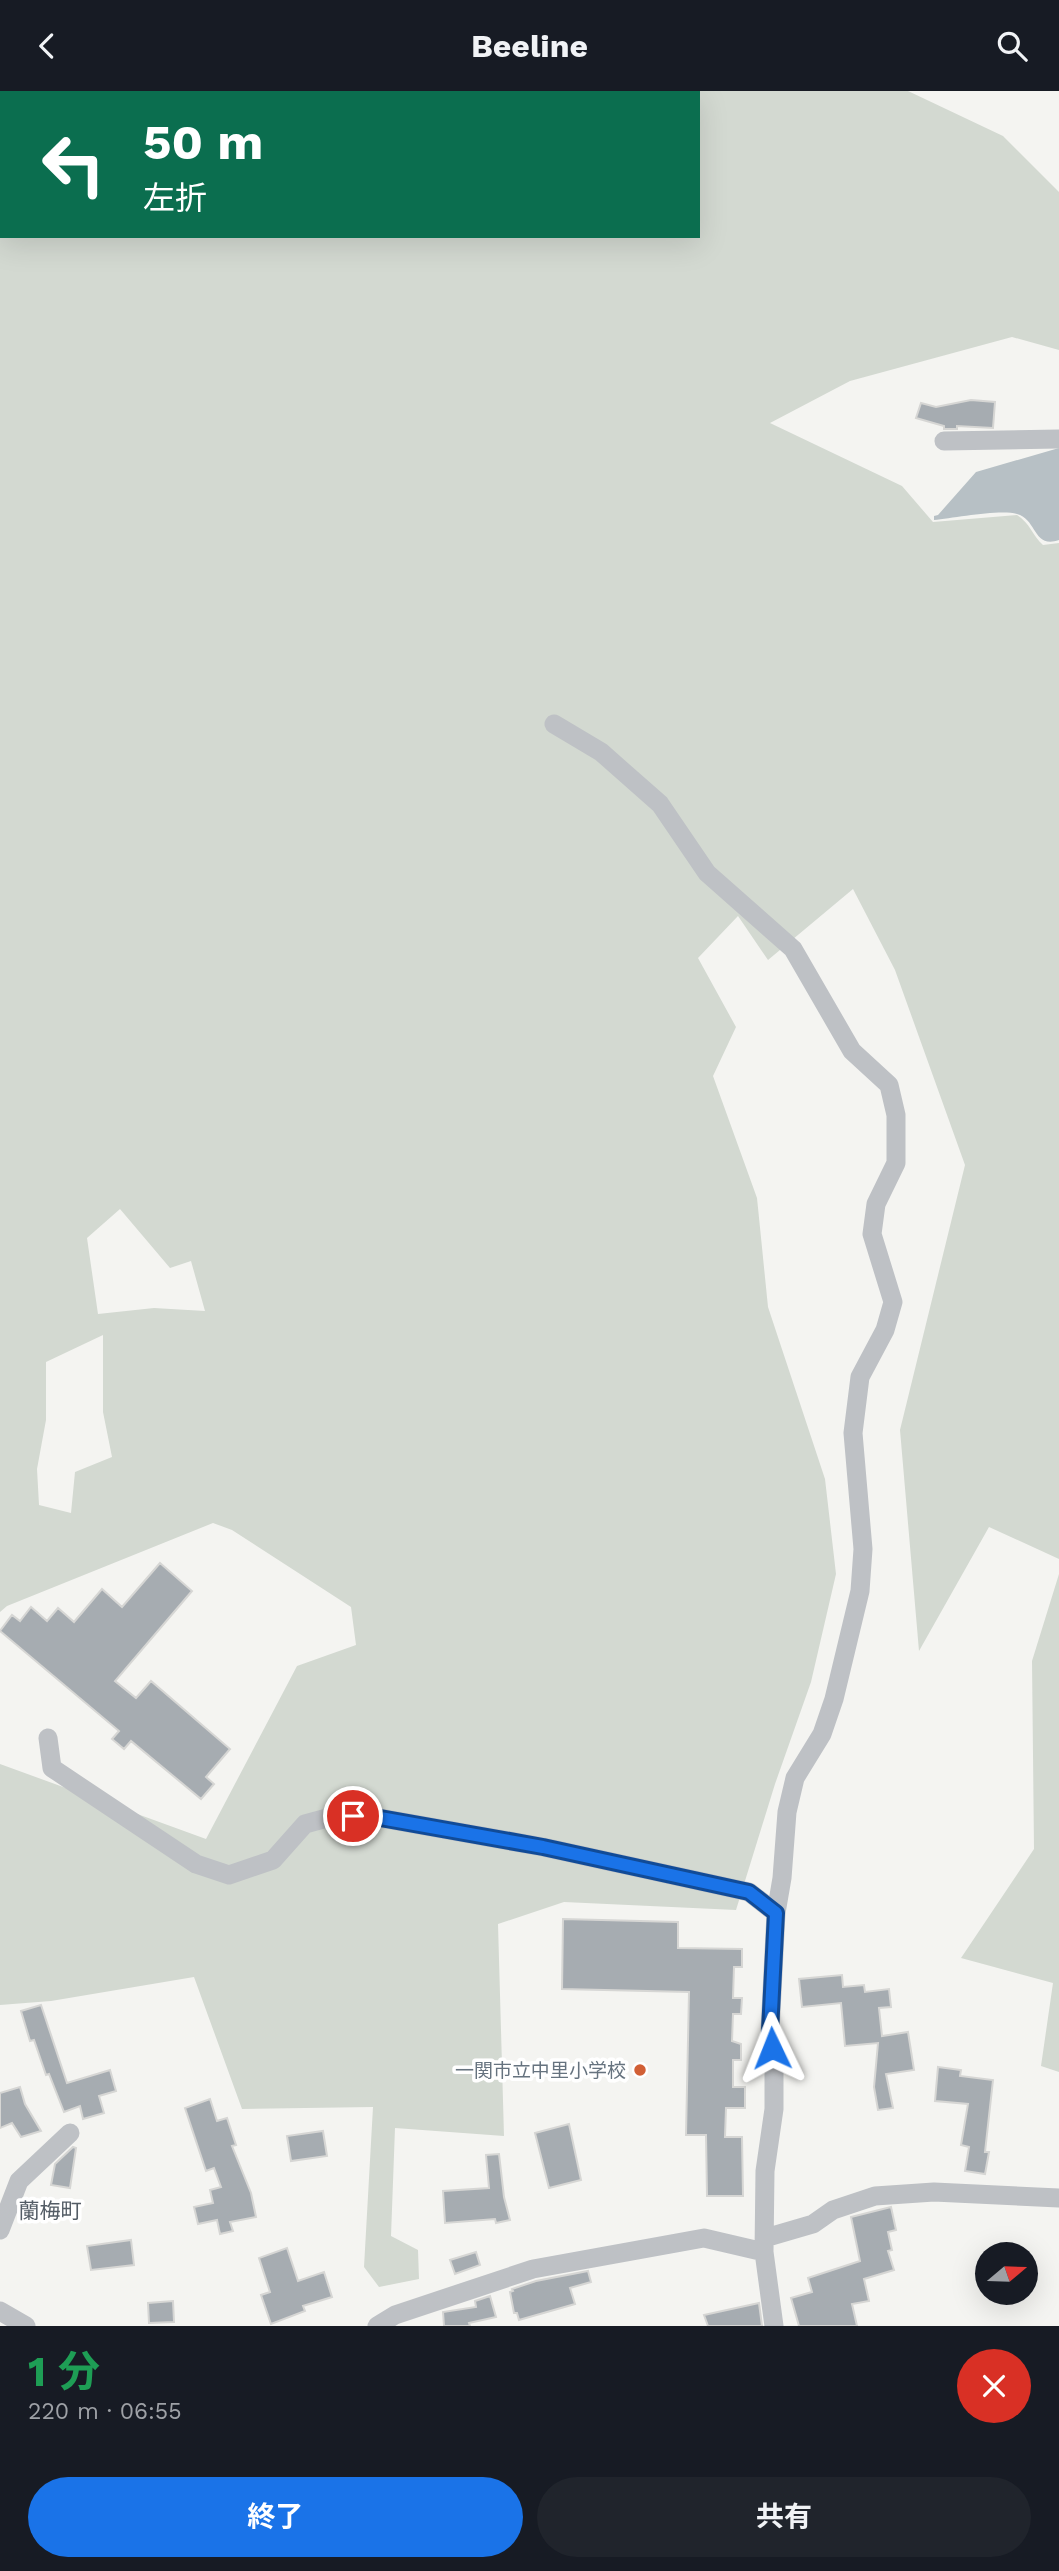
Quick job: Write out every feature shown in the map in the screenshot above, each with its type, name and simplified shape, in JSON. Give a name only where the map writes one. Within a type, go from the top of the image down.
[{"type":"street","points":[[944,441],[1059,439]]},
{"type":"street","points":[[554,724],[601,752],[660,804],[707,873],[793,949],[852,1051],[889,1084],[896,1115],[896,1163],[876,1204],[872,1234],[893,1302],[885,1330],[860,1377],[853,1433],[863,1549],[860,1591],[834,1699],[822,1734],[794,1778],[787,1812],[782,1878],[776,1913],[770,2031],[774,2065],[774,2109],[765,2171],[765,2245],[774,2326]]},
{"type":"street","points":[[48,1738],[52,1768],[196,1864],[229,1875],[273,1860],[305,1824],[338,1815],[369,1816],[543,1847],[749,1892],[776,1913]]},
{"type":"street","points":[[0,2230],[19,2181],[70,2133]]},
{"type":"street","points":[[377,2326],[395,2315],[533,2269],[704,2238],[765,2245],[813,2224],[833,2210],[875,2196],[934,2192],[1059,2198]]},
{"type":"street","points":[[0,2311],[26,2326]]},
{"type":"shaded area","points":[[700,91],[908,91],[1003,136],[1059,192],[1059,350],[1012,337],[850,381],[770,423],[902,486],[933,522],[1017,515],[1043,545],[1059,543],[1059,1559],[989,1527],[919,1651],[900,1430],[965,1165],[895,970],[853,889],[768,960],[738,916],[698,958],[736,1027],[713,1076],[757,1198],[768,1307],[825,1479],[836,1574],[811,1682],[775,1784],[736,1910],[564,1902],[498,1924],[504,2136],[395,2128],[391,2236],[418,2250],[419,2279],[379,2287],[364,2267],[373,2107],[242,2109],[194,1977],[51,2001],[0,2005],[0,1764],[206,1839],[297,1666],[356,1645],[351,1607],[232,1530],[213,1523],[7,1606],[0,1612],[0,238],[700,238]],"holes":[[[120,1209],[170,1268],[191,1261],[205,1311],[154,1308],[98,1314],[87,1238]],[[103,1335],[103,1412],[112,1457],[75,1472],[71,1513],[39,1505],[37,1469],[46,1420],[46,1362]]]},
{"type":"shaded area","points":[[1059,448],[1059,540],[1044,540],[1028,521],[1017,514],[989,513],[934,520],[934,516],[938,515],[976,472]]},
{"type":"shaded area","points":[[1059,1574],[1059,2072],[1041,2066],[1053,1983],[961,1958],[1034,1849],[1032,1661]]},
{"type":"building","points":[[971,400],[995,402],[993,428],[957,426],[957,429],[944,429],[944,426],[916,418],[921,403],[936,407]]},
{"type":"building","points":[[160,1563],[192,1591],[115,1681],[136,1698],[151,1681],[230,1749],[206,1777],[214,1784],[201,1799],[131,1741],[124,1749],[112,1739],[119,1731],[0,1631],[12,1615],[20,1621],[31,1607],[47,1621],[58,1608],[74,1622],[102,1589],[122,1607]]},
{"type":"building","points":[[563,1919],[678,1922],[678,1948],[742,1949],[742,1967],[734,1967],[733,1998],[742,1998],[741,2014],[733,2014],[732,2041],[741,2044],[741,2060],[733,2060],[733,2087],[745,2087],[745,2108],[726,2108],[725,2137],[742,2137],[743,2196],[707,2196],[706,2135],[686,2135],[689,1992],[562,1989]]},
{"type":"building","points":[[842,1975],[843,1987],[864,1985],[865,1992],[889,1989],[891,2007],[879,2008],[882,2036],[908,2032],[914,2070],[886,2074],[893,2108],[878,2110],[874,2087],[878,2043],[845,2046],[841,2003],[802,2007],[799,1979]]},
{"type":"building","points":[[41,2005],[67,2083],[110,2070],[116,2091],[99,2096],[104,2113],[83,2119],[80,2106],[64,2112],[49,2074],[46,2075],[34,2040],[30,2041],[21,2011]]},
{"type":"building","points":[[938,2067],[961,2070],[960,2076],[993,2080],[985,2152],[989,2152],[985,2174],[965,2171],[969,2147],[961,2145],[968,2104],[935,2101]]},
{"type":"building","points":[[20,2087],[25,2104],[41,2131],[21,2137],[12,2123],[0,2128],[0,2093]]},
{"type":"building","points":[[210,2099],[217,2121],[227,2118],[236,2145],[232,2146],[251,2193],[256,2217],[230,2222],[233,2231],[220,2234],[217,2220],[198,2224],[194,2207],[213,2203],[210,2190],[221,2187],[214,2168],[206,2171],[185,2108]]},
{"type":"building","points":[[569,2124],[581,2180],[549,2188],[535,2133]]},
{"type":"building","points":[[323,2131],[327,2156],[291,2161],[287,2136]]},
{"type":"building","points":[[73,2147],[76,2148],[70,2188],[51,2185],[55,2164]]},
{"type":"building","points":[[499,2154],[504,2197],[510,2220],[496,2223],[495,2219],[445,2223],[443,2191],[489,2188],[486,2155]]},
{"type":"building","points":[[891,2207],[896,2230],[888,2232],[892,2250],[888,2251],[894,2270],[864,2279],[869,2301],[852,2304],[857,2326],[799,2326],[791,2298],[812,2292],[808,2278],[860,2261],[851,2217]]},
{"type":"building","points":[[131,2240],[134,2265],[91,2270],[87,2246]]},
{"type":"building","points":[[287,2248],[298,2281],[324,2272],[332,2297],[303,2306],[305,2311],[271,2324],[261,2295],[270,2292],[259,2258]]},
{"type":"building","points":[[476,2252],[480,2265],[455,2274],[450,2260]]},
{"type":"building","points":[[588,2271],[591,2282],[570,2288],[575,2304],[519,2320],[517,2313],[514,2313],[510,2292],[512,2289],[536,2281]]},
{"type":"building","points":[[490,2296],[496,2317],[469,2323],[470,2326],[444,2326],[443,2312],[476,2307],[475,2301]]},
{"type":"building","points":[[173,2301],[174,2322],[149,2323],[148,2303]]},
{"type":"building","points":[[759,2303],[762,2326],[708,2326],[704,2315]]},
{"type":"place","name":"一関市立中里小学校","points":[[640,2070]]},
{"type":"district","name":"蘭梅町","points":[[50,2210]]},
{"type":"route","points":[[353,1816],[369,1816],[543,1847],[749,1892],[776,1913],[770,2031],[772,2048]]}]
